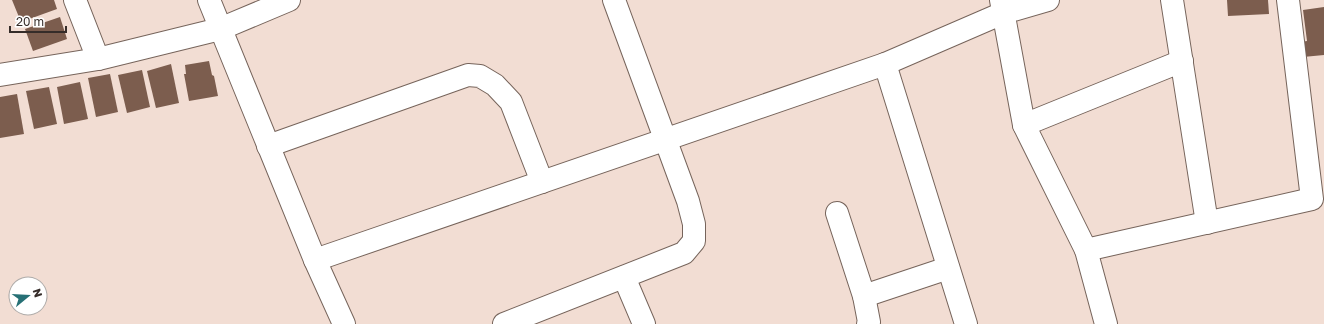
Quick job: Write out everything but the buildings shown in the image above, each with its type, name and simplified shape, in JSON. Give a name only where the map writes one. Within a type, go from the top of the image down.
[{"type":"street","points":[[76,0],[98,59]]},
{"type":"street","points":[[209,0],[315,260],[344,324]]},
{"type":"street","points":[[0,75],[98,59],[220,29],[289,0]]},
{"type":"street","points":[[504,324],[529,319],[624,277],[684,253],[694,241],[694,224],[688,201],[614,0]]},
{"type":"street","points":[[315,260],[885,64],[1002,6],[1048,0]]},
{"type":"street","points":[[1172,0],[1207,223]]},
{"type":"street","points":[[1086,250],[1312,199],[1288,0]]},
{"type":"street","points":[[1002,6],[1024,125],[1086,250],[1106,324]]},
{"type":"street","points":[[1024,125],[1182,61]]},
{"type":"street","points":[[885,64],[966,324]]},
{"type":"street","points":[[268,146],[468,75],[480,76],[495,85],[511,102],[542,182]]},
{"type":"street","points":[[837,213],[864,296],[869,322],[868,324]]},
{"type":"street","points":[[864,296],[948,268]]},
{"type":"street","points":[[624,277],[644,324]]}]
